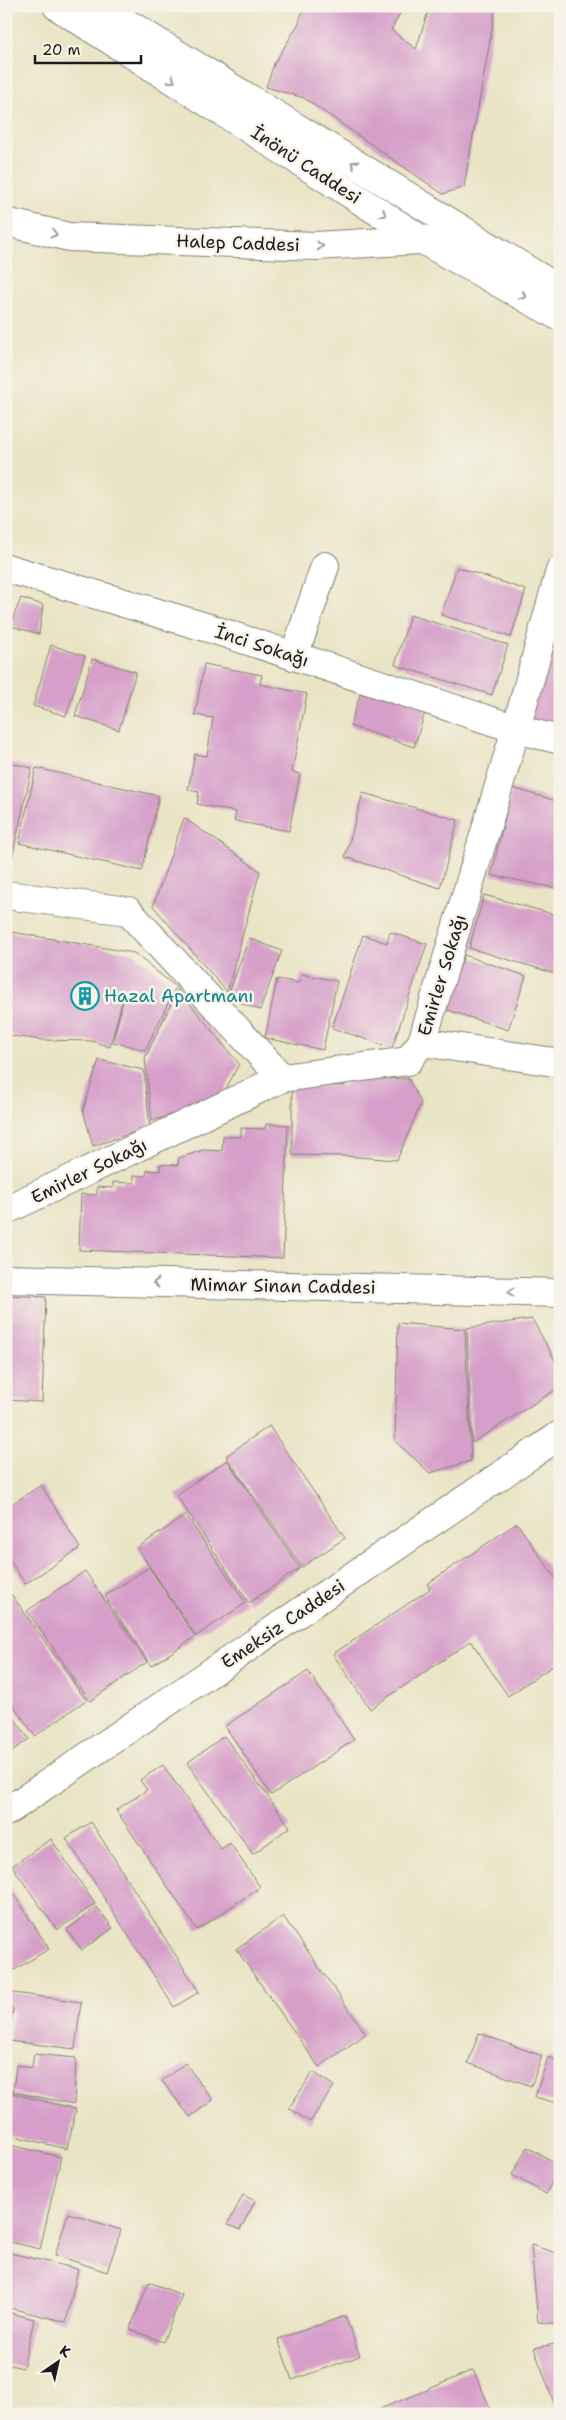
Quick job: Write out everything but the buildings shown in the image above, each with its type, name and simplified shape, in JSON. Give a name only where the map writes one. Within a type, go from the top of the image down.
[{"type":"street","name":"İnönü Caddesi","points":[[57,6],[424,241],[560,317]]},
{"type":"street","name":"İnönü Caddesi","points":[[99,6],[472,238],[560,290]]},
{"type":"street","name":"Halep Caddesi","points":[[6,222],[69,237],[316,246],[472,238]]},
{"type":"street","points":[[294,656],[325,566]]},
{"type":"street","name":"İnci Sokağı","points":[[6,568],[294,656],[516,729],[560,740]]},
{"type":"street","name":"Emirler Sokağı","points":[[6,1210],[282,1078],[408,1061],[422,1042],[516,729],[560,571]]},
{"type":"street","points":[[6,895],[128,911],[282,1078]]},
{"type":"street","points":[[422,1042],[560,1063]]},
{"type":"street","name":"Mimar Sinan Caddesi","points":[[6,1279],[560,1294]]},
{"type":"street","name":"Emeksiz Caddesi","points":[[6,1812],[560,1435]]},
{"type":"place","name":"Hazal Apartmanı","points":[[85,996]]}]
